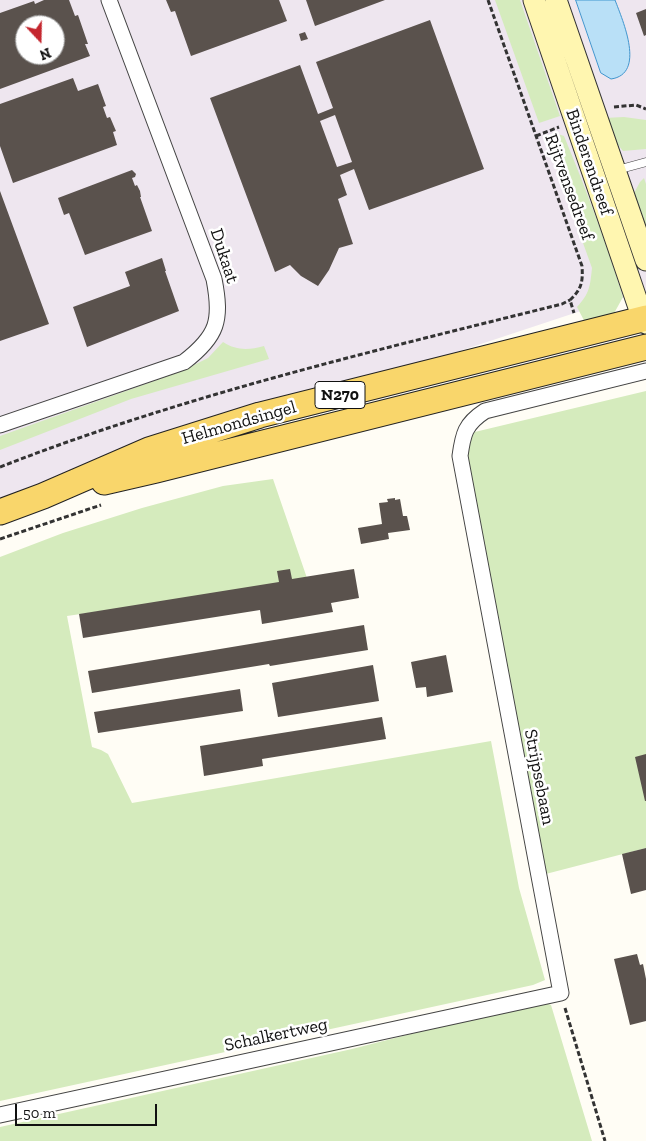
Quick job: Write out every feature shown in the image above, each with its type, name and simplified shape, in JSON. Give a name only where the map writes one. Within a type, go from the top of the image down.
[{"type":"main road","name":"Binderendreef","points":[[534,0],[605,173],[646,260]]},
{"type":"main road","name":"Binderendreef","points":[[556,0],[645,320]]},
{"type":"main road","name":"Helmondsingel","points":[[0,512],[43,496],[149,450],[260,415],[645,320]]},
{"type":"main road","name":"Helmondsingel","points":[[43,496],[156,470],[646,347]]},
{"type":"street","name":"Dukaat","points":[[0,425],[184,362],[202,348],[215,330],[218,301],[214,279],[109,0]]},
{"type":"street","name":"Strijpsebaan","points":[[561,993],[460,456],[463,434],[473,419],[485,412],[646,371]]},
{"type":"street","name":"Schalkertweg","points":[[0,1115],[561,993]]},
{"type":"lane","points":[[605,173],[646,162]]},
{"type":"path","name":"Rijtvensedreef","points":[[488,0],[582,266],[583,279],[578,293],[570,300]]},
{"type":"path","points":[[570,300],[580,335]]},
{"type":"path","name":"Helmondsingel","points":[[0,467],[47,448],[186,402],[336,360],[562,304],[570,300]]},
{"type":"path","points":[[561,993],[605,1141]]},
{"type":"shaded area","points":[[0,0],[646,0],[646,292],[608,302],[0,503]]},
{"type":"green space","points":[[495,0],[520,0],[560,116],[539,123]]},
{"type":"green space","points":[[624,117],[646,120],[646,149],[623,151],[610,135],[604,118]]},
{"type":"green space","points":[[558,134],[564,136],[580,176],[603,236],[623,297],[612,317],[589,330],[577,307],[585,298],[589,289],[592,268],[550,151],[551,141]]},
{"type":"green space","points":[[644,178],[646,184],[646,252],[628,204]]},
{"type":"green space","points":[[223,342],[243,349],[264,346],[269,359],[131,399],[0,450],[0,436],[182,371],[208,358]]},
{"type":"green space","points":[[646,391],[646,848],[538,876],[458,436]]},
{"type":"green space","points":[[273,479],[308,581],[67,616],[92,747],[108,754],[132,803],[491,741],[519,888],[545,980],[533,985],[0,1101],[0,557],[63,533],[142,508],[223,486]]},
{"type":"green space","points":[[540,1001],[551,1005],[592,1141],[0,1141],[0,1127],[352,1049]]},
{"type":"water","points":[[576,0],[615,0],[623,21],[629,46],[628,68],[622,75],[611,79],[601,73]]},
{"type":"building","points":[[44,0],[69,0],[75,16],[78,15],[90,56],[0,89],[0,13],[34,1],[35,4]]},
{"type":"building","points":[[166,0],[279,0],[287,21],[191,56],[175,11],[171,12]]},
{"type":"building","points":[[306,0],[385,0],[315,26]]},
{"type":"building","points":[[646,9],[646,35],[644,36],[636,13]]},
{"type":"building","points":[[430,20],[484,169],[369,210],[354,169],[340,175],[347,195],[338,199],[353,244],[339,248],[329,270],[318,286],[301,276],[290,265],[275,272],[210,98],[300,65],[318,114],[333,108],[316,62]],"holes":[[[335,115],[352,162],[337,167],[320,121]]]},
{"type":"building","points":[[305,32],[308,39],[301,41],[299,34]]},
{"type":"building","points":[[73,78],[78,91],[98,84],[106,106],[103,107],[107,118],[110,117],[116,131],[113,132],[117,145],[13,183],[0,146],[0,104]]},
{"type":"building","points":[[132,170],[136,174],[132,178],[135,186],[137,185],[140,191],[140,197],[152,231],[85,255],[69,213],[64,215],[58,198]]},
{"type":"building","points":[[0,191],[49,324],[0,341]]},
{"type":"building","points":[[162,258],[179,311],[87,347],[73,307],[130,286],[125,272]]},
{"type":"building","points":[[395,498],[395,500],[400,499],[403,516],[407,516],[410,530],[388,533],[389,539],[361,544],[358,528],[382,524],[379,503],[388,502],[387,499]]},
{"type":"building","points":[[290,569],[292,579],[354,569],[359,598],[331,603],[333,612],[262,624],[260,610],[83,638],[79,614],[279,582],[277,571]]},
{"type":"building","points":[[364,625],[368,650],[92,693],[88,671]]},
{"type":"building","points":[[446,655],[453,692],[427,697],[426,687],[416,688],[411,662]]},
{"type":"building","points":[[373,665],[379,701],[278,717],[272,683]]},
{"type":"building","points":[[240,689],[243,711],[98,733],[94,712]]},
{"type":"building","points":[[382,717],[386,739],[262,759],[263,766],[204,776],[200,746]]},
{"type":"building","points":[[646,754],[646,801],[645,801],[635,757]]},
{"type":"building","points":[[646,848],[646,890],[631,894],[622,854]]},
{"type":"building","points":[[637,954],[640,965],[643,964],[646,979],[646,1021],[630,1025],[614,959]]}]
